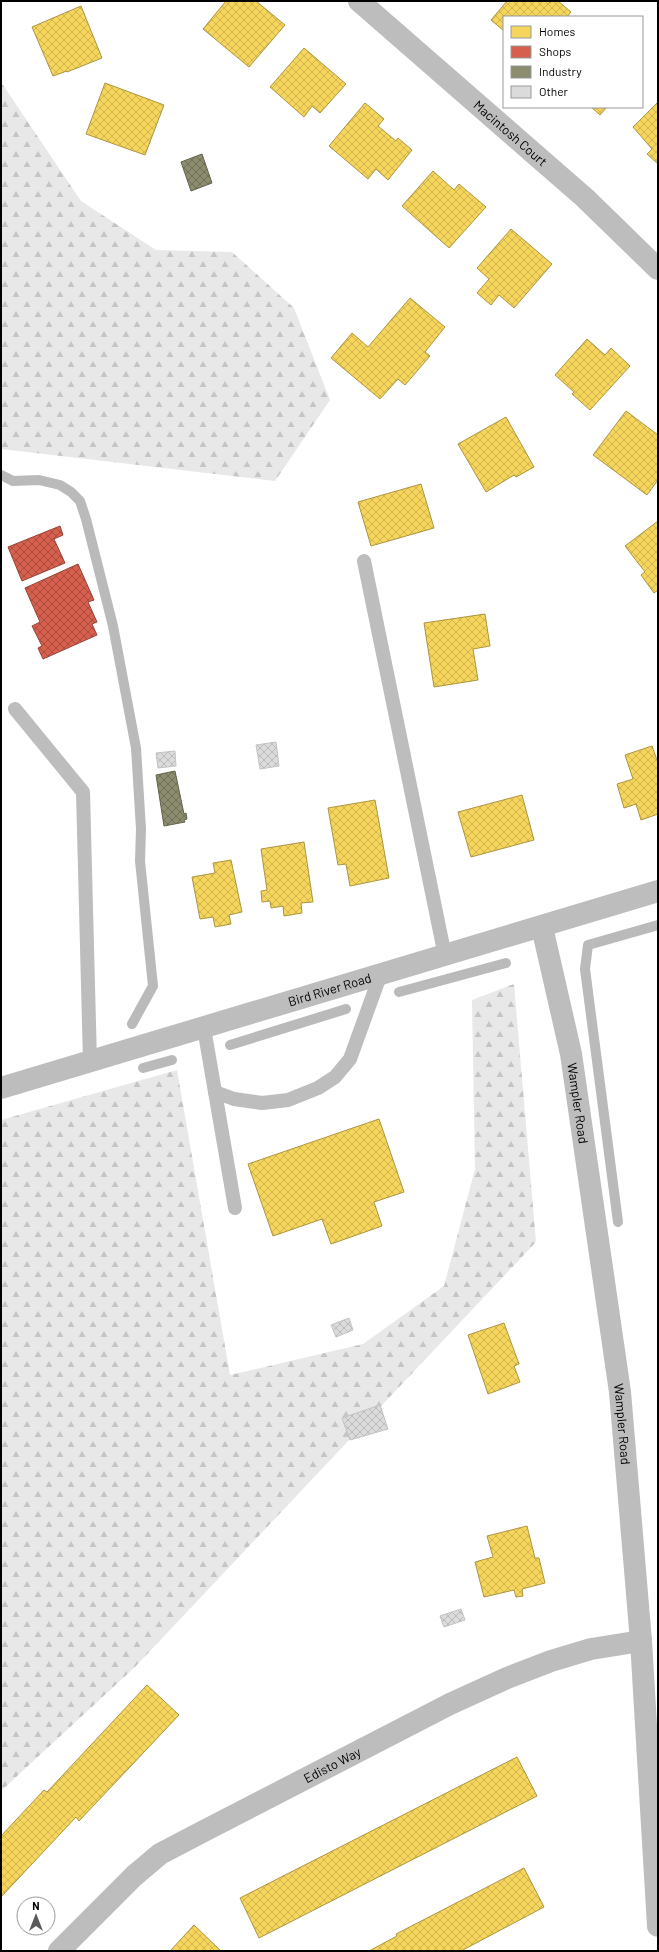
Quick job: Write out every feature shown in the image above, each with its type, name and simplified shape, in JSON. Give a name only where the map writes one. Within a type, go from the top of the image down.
[{"type":"street","name":"Macintosh Court","points":[[359,1],[585,198],[658,269]]},
{"type":"street","name":"Bird River Road","points":[[1,1088],[380,976],[658,891]]},
{"type":"street","name":"Wampler Road","points":[[542,927],[571,1054],[611,1318],[620,1392],[641,1641],[658,1926]]},
{"type":"street","name":"Edisto Way","points":[[59,1951],[139,1872],[160,1854],[450,1704],[507,1678],[551,1661],[591,1649],[641,1641]]},
{"type":"lane","points":[[364,560],[445,956]]},
{"type":"lane","points":[[15,709],[83,792],[90,1062]]},
{"type":"lane","points":[[215,1092],[234,1099],[262,1103],[288,1100],[318,1088],[335,1076],[350,1059],[380,976]]},
{"type":"lane","points":[[204,1028],[235,1208]]},
{"type":"green space","points":[[1,82],[81,201],[156,250],[232,252],[294,308],[330,400],[275,481],[1,449]]},
{"type":"green space","points":[[514,984],[536,1242],[135,1667],[1,1791],[1,1120],[177,1070],[230,1375],[363,1344],[444,1286],[475,1169],[472,1000]]},
{"type":"building: Homes","points":[[226,1],[256,1],[285,25],[249,67],[203,29]]},
{"type":"building: Homes","points":[[507,1],[548,1],[550,3],[552,1],[558,1],[571,12],[568,16],[503,16],[503,30],[491,20]]},
{"type":"building: Homes","points":[[81,6],[102,58],[53,76],[32,27]]},
{"type":"building: Homes","points":[[304,48],[346,84],[320,113],[312,106],[304,117],[270,87]]},
{"type":"building: Homes","points":[[105,83],[164,105],[145,155],[86,134]]},
{"type":"building: Homes","points":[[658,102],[658,164],[647,154],[652,149],[633,127]]},
{"type":"building: Homes","points":[[365,103],[384,119],[378,126],[396,141],[398,138],[412,150],[388,180],[376,169],[368,179],[329,146]]},
{"type":"building: Homes","points":[[592,108],[606,108],[600,115]]},
{"type":"building: Homes","points":[[433,171],[454,190],[459,184],[486,207],[449,248],[402,206]]},
{"type":"building: Homes","points":[[511,229],[552,264],[514,308],[499,295],[491,305],[477,293],[489,279],[477,268]]},
{"type":"building: Homes","points":[[410,298],[445,327],[425,352],[430,356],[405,385],[398,379],[380,399],[331,358],[352,333],[368,347]]},
{"type":"building: Homes","points":[[587,339],[605,355],[611,348],[630,366],[590,410],[572,394],[574,392],[555,375]]},
{"type":"building: Homes","points":[[626,411],[658,435],[658,480],[647,495],[593,455]]},
{"type":"building: Homes","points":[[506,417],[534,467],[516,477],[514,475],[486,492],[458,444]]},
{"type":"building: Homes","points":[[421,484],[434,528],[371,546],[358,502]]},
{"type":"building: Homes","points":[[658,521],[658,590],[654,593],[641,575],[645,572],[625,546]]},
{"type":"building: Homes","points":[[485,614],[490,646],[473,649],[478,680],[434,687],[424,623]]},
{"type":"building: Homes","points":[[652,746],[658,760],[658,814],[641,820],[636,804],[624,808],[617,784],[633,779],[625,755]]},
{"type":"building: Homes","points":[[522,795],[534,840],[471,857],[458,812]]},
{"type":"building: Homes","points":[[375,800],[389,878],[350,886],[346,864],[338,865],[328,808]]},
{"type":"building: Homes","points":[[304,842],[313,902],[301,903],[302,913],[284,916],[283,906],[271,908],[270,901],[262,902],[261,891],[267,890],[261,849]]},
{"type":"building: Homes","points":[[231,860],[242,912],[229,915],[231,924],[215,927],[213,917],[200,919],[192,877],[215,873],[213,863]]},
{"type":"building: Homes","points":[[379,1119],[404,1192],[374,1202],[382,1226],[331,1244],[322,1219],[273,1236],[248,1164]]},
{"type":"building: Homes","points":[[504,1323],[519,1364],[514,1366],[520,1382],[488,1394],[468,1335]]},
{"type":"building: Homes","points":[[527,1526],[535,1558],[539,1558],[545,1583],[522,1589],[523,1596],[516,1597],[514,1590],[484,1597],[475,1562],[493,1557],[487,1536]]},
{"type":"building: Homes","points":[[147,1685],[179,1715],[79,1821],[76,1817],[1,1897],[1,1836],[44,1790],[47,1792]]},
{"type":"building: Homes","points":[[517,1757],[537,1796],[259,1938],[240,1898]]},
{"type":"building: Homes","points":[[524,1868],[544,1907],[461,1951],[369,1951],[397,1936],[396,1934]]},
{"type":"building: Homes","points":[[194,1925],[221,1951],[170,1951]]},
{"type":"building: Shops","points":[[60,526],[63,535],[54,539],[65,563],[22,581],[8,547]]},
{"type":"building: Shops","points":[[78,564],[94,600],[88,602],[97,622],[92,624],[97,635],[43,659],[38,648],[42,646],[32,626],[40,622],[25,588]]},
{"type":"building: Industry","points":[[202,154],[212,183],[191,191],[181,162]]},
{"type":"building: Industry","points":[[175,771],[184,814],[186,813],[187,819],[184,820],[185,822],[164,826],[156,775]]},
{"type":"building: Other","points":[[276,742],[279,766],[260,769],[256,745]]},
{"type":"building: Other","points":[[175,751],[176,766],[158,768],[156,753]]},
{"type":"building: Other","points":[[349,1318],[353,1330],[336,1337],[331,1325]]},
{"type":"building: Other","points":[[380,1405],[388,1429],[350,1440],[342,1418]]},
{"type":"building: Other","points":[[461,1609],[465,1620],[444,1627],[440,1616]]},
{"type":"waterway","points":[[1,475],[13,481],[39,480],[60,485],[71,492],[80,501],[86,519],[113,626],[136,748],[141,829],[140,861],[153,986],[132,1024]]},
{"type":"waterway","points":[[618,1222],[585,969],[588,945],[658,925]]},
{"type":"waterway","points":[[399,992],[506,963]]},
{"type":"waterway","points":[[230,1045],[346,1009]]},
{"type":"waterway","points":[[143,1068],[172,1060]]}]
